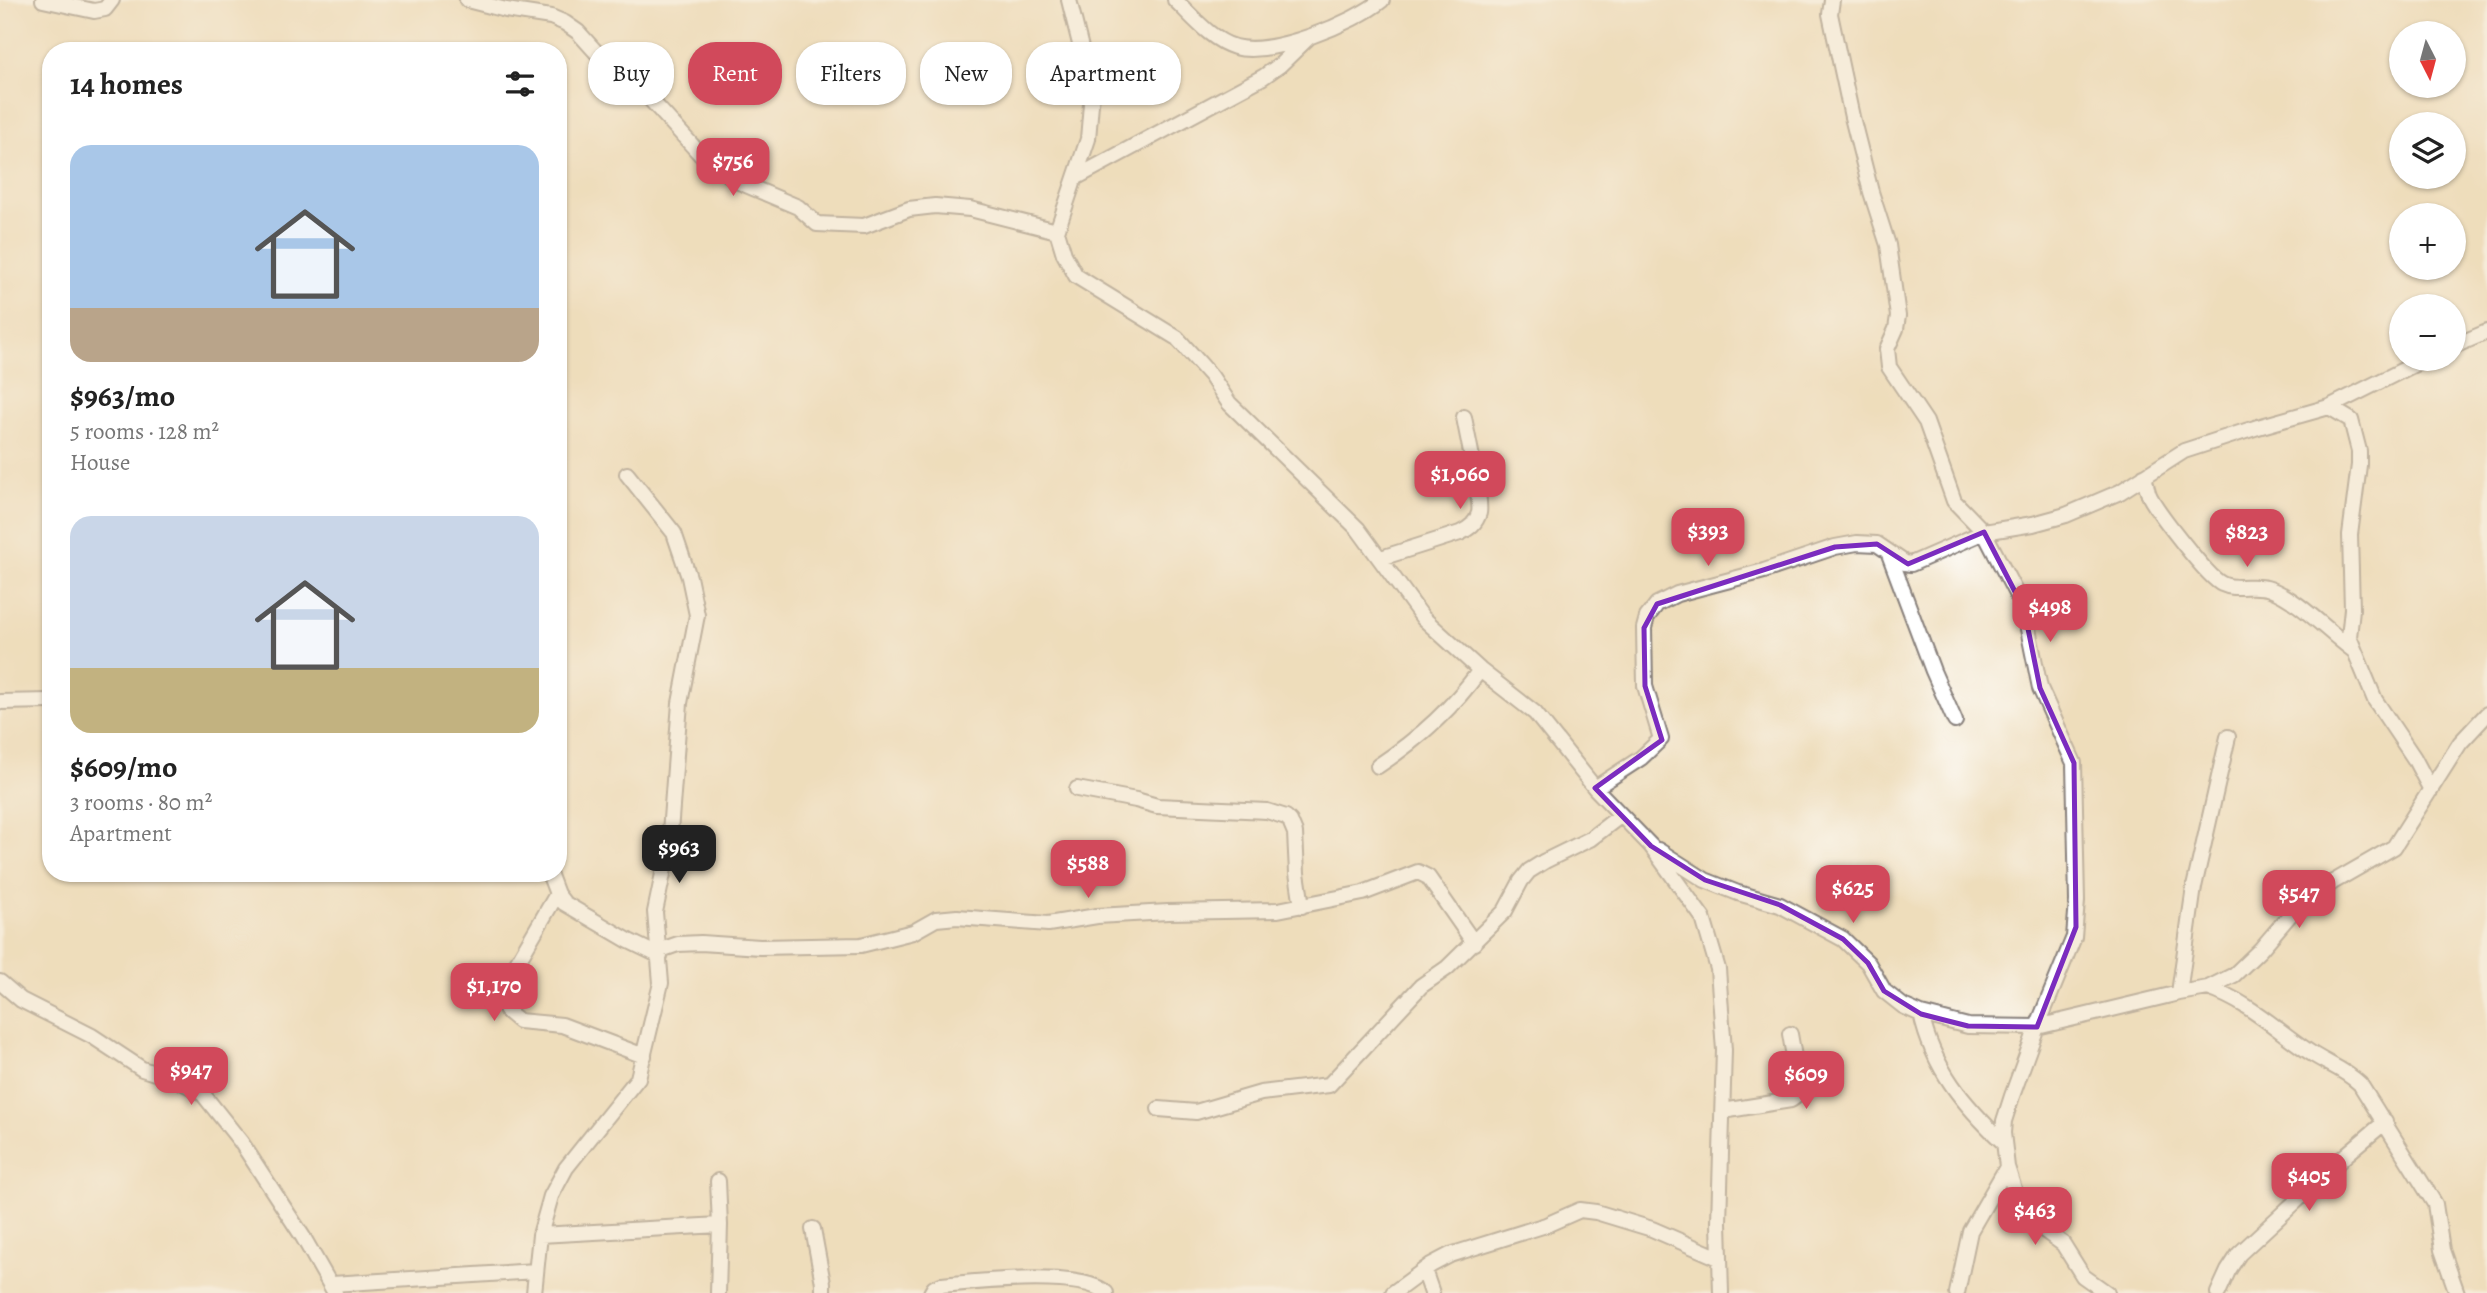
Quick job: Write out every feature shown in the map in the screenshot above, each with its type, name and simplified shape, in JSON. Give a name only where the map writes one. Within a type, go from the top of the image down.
[{"type":"street","points":[[43,0],[94,11],[105,9],[112,0]]},
{"type":"street","points":[[467,0],[506,10],[542,15],[565,23],[578,32],[614,72],[650,99],[700,155],[739,182],[798,207],[817,225],[864,226],[909,209],[935,206],[970,209],[1057,231]]},
{"type":"street","points":[[1069,0],[1092,92],[1087,139],[1057,231],[1064,254],[1076,276],[1177,338],[1211,376],[1229,403],[1358,529],[1423,618],[1480,670],[1535,713],[1595,788],[1651,846],[1703,918],[1718,969],[1722,1005],[1724,1050],[1718,1258],[1721,1293]]},
{"type":"street","points":[[1175,0],[1208,31],[1236,47],[1256,50],[1310,37],[1382,0]]},
{"type":"street","points":[[1832,0],[1830,14],[1852,117],[1888,245],[1897,302],[1898,324],[1887,352],[1889,367],[1911,397],[1929,429],[1949,492],[1984,532],[2024,609],[2040,688],[2074,763],[2077,901],[2074,937],[2036,1027],[2004,1121],[2004,1143],[2007,1167],[2026,1217],[2063,1244],[2082,1276],[2108,1293]]},
{"type":"street","points":[[1075,178],[1262,77],[1280,65],[1310,37]]},
{"type":"street","points":[[2466,341],[2487,332]]},
{"type":"street","points":[[1595,788],[1640,758],[1661,739],[1645,686],[1644,628],[1647,617],[1657,604],[1677,594],[1764,571],[1835,547],[1873,543],[1911,564],[1984,532],[2033,524],[2066,515],[2120,492],[2184,451],[2258,426],[2329,407],[2402,371]]},
{"type":"street","points":[[2329,407],[2351,420],[2359,450],[2350,536],[2352,609],[2348,631],[2353,650],[2375,700],[2414,758],[2431,790]]},
{"type":"street","points":[[1381,558],[1460,533],[1475,522],[1479,503],[1464,418]]},
{"type":"street","points":[[534,1293],[540,1236],[551,1196],[566,1168],[634,1085],[641,1071],[661,983],[655,912],[669,845],[680,702],[697,615],[689,577],[674,533],[627,474]]},
{"type":"street","points":[[2144,476],[2149,494],[2159,511],[2215,580],[2228,586],[2271,589],[2353,650]]},
{"type":"street","points":[[1889,554],[1895,575],[1955,721]]},
{"type":"street","points":[[1378,766],[1426,729],[1463,694],[1480,670]]},
{"type":"street","points":[[0,702],[42,701]]},
{"type":"street","points":[[1651,846],[1705,880],[1780,905],[1843,939],[1868,963],[1884,991],[1903,1006],[1921,1014],[1968,1026],[2036,1027],[2207,988],[2234,975],[2306,900],[2394,847],[2460,743],[2487,714]]},
{"type":"street","points":[[2179,993],[2193,887],[2228,737]]},
{"type":"street","points":[[1077,789],[1165,807],[1266,811],[1286,817],[1295,833],[1302,906]]},
{"type":"street","points":[[1159,1109],[1196,1112],[1261,1093],[1329,1085],[1421,986],[1447,968],[1508,908],[1521,881],[1529,872],[1590,838],[1620,816]]},
{"type":"street","points":[[659,954],[678,944],[760,947],[860,945],[913,932],[942,918],[986,918],[1048,924],[1097,916],[1278,910],[1363,893],[1420,872],[1428,877],[1474,943]]},
{"type":"street","points":[[552,882],[557,894],[574,909],[659,954]]},
{"type":"street","points":[[557,894],[508,978],[504,1001],[507,1011],[519,1021],[562,1026],[644,1056]]},
{"type":"street","points":[[0,982],[29,1005],[92,1036],[142,1069],[180,1081],[202,1093],[241,1142],[334,1289],[536,1271]]},
{"type":"street","points":[[2207,988],[2241,1001],[2312,1053],[2346,1071],[2360,1084],[2435,1204],[2444,1258],[2457,1293]]},
{"type":"street","points":[[1921,1014],[1932,1053],[1940,1068],[1970,1108],[2004,1143]]},
{"type":"street","points":[[1723,1111],[1791,1100],[1795,1097],[1796,1068],[1790,1034]]},
{"type":"street","points":[[2218,1293],[2239,1254],[2385,1122]]},
{"type":"street","points":[[1957,1293],[1970,1231],[2004,1177],[2007,1167]]},
{"type":"street","points":[[718,1181],[718,1293]]},
{"type":"street","points":[[1393,1293],[1450,1255],[1546,1225],[1580,1210],[1597,1212],[1652,1229],[1718,1258]]},
{"type":"street","points":[[540,1236],[720,1225]]},
{"type":"street","points":[[813,1229],[823,1293]]},
{"type":"street","points":[[1424,1270],[1432,1293]]},
{"type":"street","points":[[931,1293],[938,1285],[1012,1280],[1094,1284],[1106,1293]]},
{"type":"highlighted area","points":[[1984,532],[2024,609],[2040,688],[2074,763],[2076,927],[2037,1027],[1968,1026],[1921,1014],[1884,991],[1868,963],[1843,939],[1780,905],[1705,880],[1651,846],[1595,788],[1662,740],[1645,686],[1644,628],[1657,604],[1835,547],[1877,544],[1908,564]]}]
